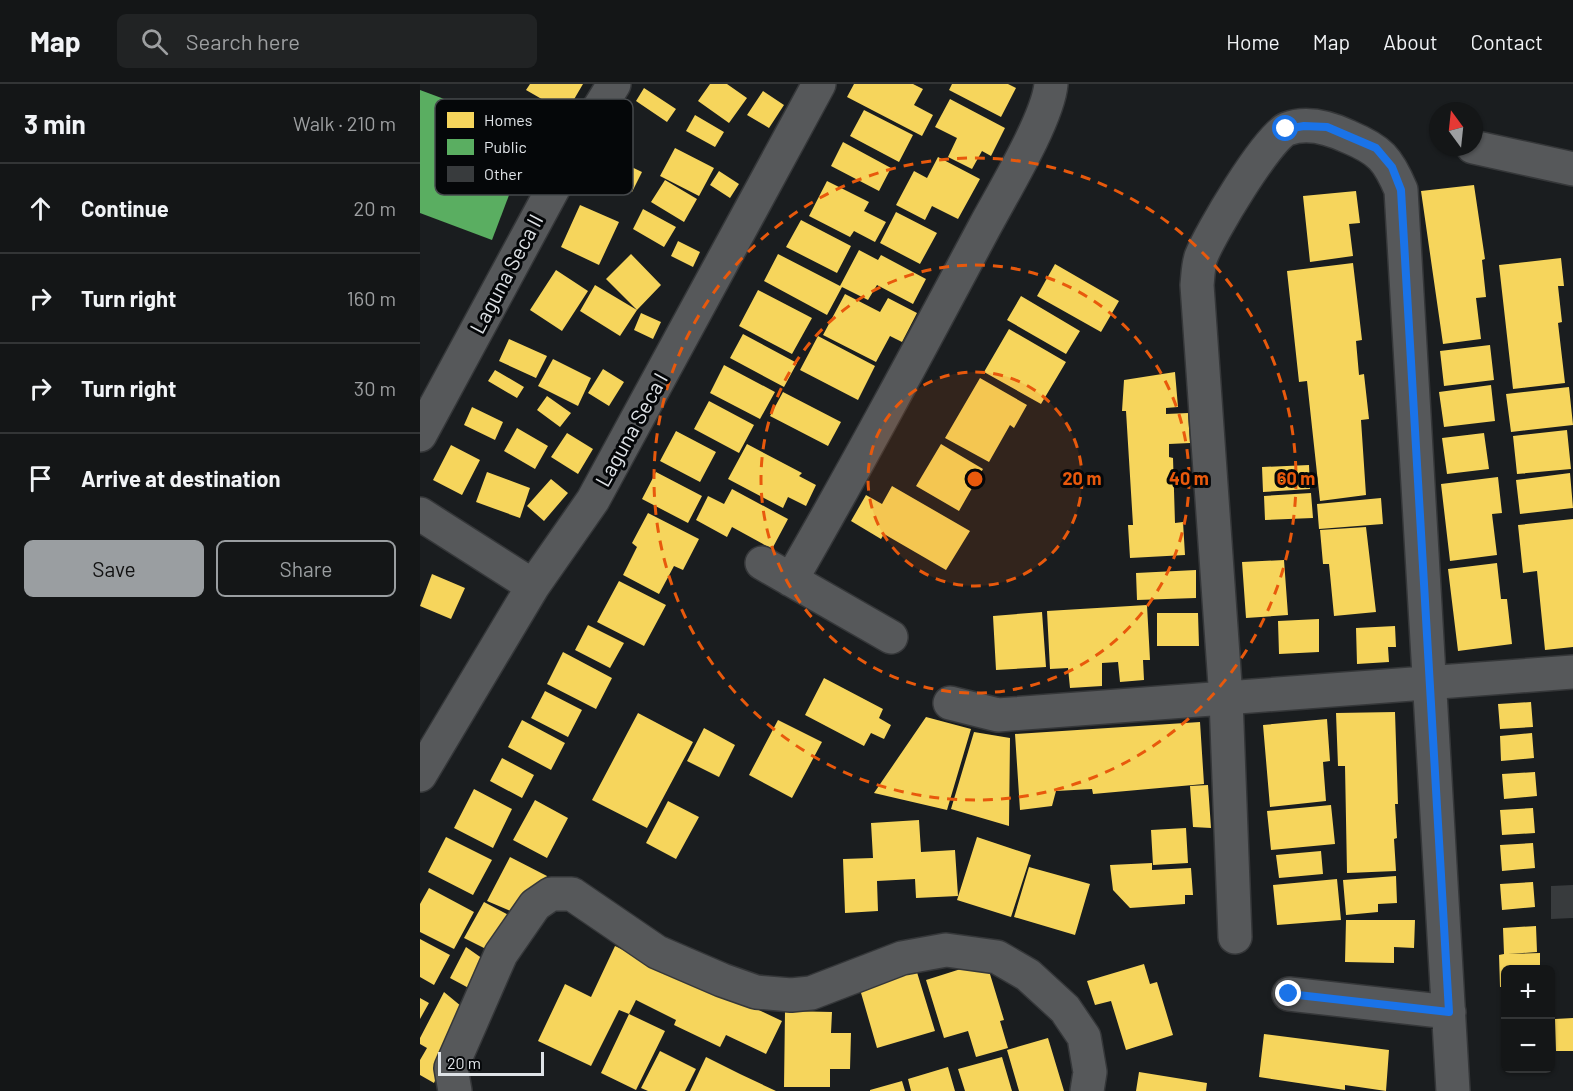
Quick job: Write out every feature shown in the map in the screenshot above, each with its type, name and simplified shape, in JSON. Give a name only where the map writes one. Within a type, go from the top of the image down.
[{"type":"street","name":"Laguna Seca II","points":[[605,99],[614,84]]},
{"type":"street","name":"Laguna Seca I","points":[[422,767],[533,586],[594,500],[819,84]]},
{"type":"street","points":[[791,580],[850,477],[995,207],[1040,120],[1050,95],[1050,84]]},
{"type":"street","points":[[1234,937],[1227,699],[1197,285],[1201,258],[1213,234],[1271,141],[1286,129],[1304,126],[1327,127],[1376,148],[1392,167],[1401,190],[1453,1091]]},
{"type":"street","points":[[1483,149],[1573,169]]},
{"type":"street","name":"Laguna Seca II","points":[[420,435],[550,195]]},
{"type":"street","points":[[420,514],[533,586]]},
{"type":"street","points":[[762,563],[891,637]]},
{"type":"street","points":[[950,703],[998,715],[1573,672]]},
{"type":"street","points":[[455,1091],[451,1068],[501,954],[535,905],[551,894],[572,894],[657,952],[756,992],[791,995],[811,993],[902,958],[946,950],[997,957],[1028,975],[1065,1009],[1084,1036],[1090,1072],[1087,1091]]},
{"type":"street","points":[[1289,994],[1449,1012]]},
{"type":"building: Homes","points":[[530,84],[583,84],[574,99],[542,99],[526,90]]},
{"type":"building: Homes","points":[[710,84],[727,84],[747,98],[729,123],[698,101]]},
{"type":"building: Homes","points":[[854,84],[913,84],[923,89],[914,105],[933,115],[922,136],[847,97]]},
{"type":"building: Homes","points":[[952,84],[1008,84],[1016,88],[1001,117],[949,90]]},
{"type":"building: Homes","points":[[644,88],[676,109],[667,122],[636,101]]},
{"type":"building: Homes","points":[[763,91],[784,105],[769,128],[747,115]]},
{"type":"building: Homes","points":[[950,99],[1005,128],[991,156],[982,151],[972,169],[948,157],[957,138],[935,127]]},
{"type":"building: Homes","points":[[864,110],[913,135],[899,162],[850,136]]},
{"type":"building: Homes","points":[[695,115],[724,132],[715,147],[686,131]]},
{"type":"building: Homes","points":[[843,142],[891,168],[879,191],[831,166]]},
{"type":"building: Homes","points":[[675,148],[714,168],[699,196],[660,176]]},
{"type":"building: Homes","points":[[938,157],[980,179],[958,219],[932,206],[925,220],[896,205],[914,171],[927,178]]},
{"type":"building: Homes","points":[[633,168],[642,172],[633,190]]},
{"type":"building: Homes","points":[[719,171],[739,184],[730,198],[710,185]]},
{"type":"building: Homes","points":[[665,180],[697,199],[684,222],[651,202]]},
{"type":"building: Homes","points":[[827,181],[869,202],[864,211],[886,222],[875,242],[854,231],[850,237],[809,216]]},
{"type":"building: Homes","points":[[1474,185],[1485,259],[1482,260],[1486,297],[1476,298],[1481,339],[1443,344],[1421,191]]},
{"type":"building: Homes","points":[[1356,191],[1360,223],[1349,224],[1353,256],[1310,262],[1303,196]]},
{"type":"building: Homes","points":[[580,205],[619,222],[599,265],[561,247]]},
{"type":"building: Homes","points":[[643,209],[676,227],[664,247],[633,229]]},
{"type":"building: Homes","points":[[896,212],[937,233],[920,264],[880,243]]},
{"type":"building: Homes","points":[[801,220],[851,246],[837,273],[786,247]]},
{"type":"building: Homes","points":[[678,241],[700,252],[693,267],[671,256]]},
{"type":"building: Homes","points":[[859,250],[878,260],[881,255],[926,279],[913,304],[877,285],[868,300],[840,286]]},
{"type":"building: Homes","points":[[631,254],[661,285],[637,310],[606,279]]},
{"type":"building: Homes","points":[[778,254],[842,287],[827,315],[764,281]]},
{"type":"building: Homes","points":[[1561,258],[1564,286],[1558,286],[1562,322],[1558,323],[1565,383],[1513,389],[1499,265]]},
{"type":"building: Homes","points":[[1353,263],[1362,340],[1356,341],[1359,375],[1364,374],[1369,419],[1361,420],[1366,495],[1320,501],[1307,381],[1299,382],[1287,271]]},
{"type":"building: Homes","points":[[1055,264],[1119,301],[1101,332],[1037,296]]},
{"type":"building: Homes","points":[[556,270],[588,291],[562,331],[530,310]]},
{"type":"building: Homes","points":[[595,285],[637,310],[620,336],[580,311]]},
{"type":"building: Homes","points":[[758,290],[812,318],[792,354],[739,326]]},
{"type":"building: Homes","points":[[845,294],[880,312],[888,298],[917,313],[902,342],[890,336],[876,362],[823,335]]},
{"type":"building: Homes","points":[[1021,296],[1080,331],[1066,354],[1007,320]]},
{"type":"building: Homes","points":[[641,313],[661,322],[653,339],[634,330]]},
{"type":"building: Homes","points":[[1009,329],[1066,362],[1041,404],[984,372]]},
{"type":"building: Homes","points":[[743,334],[797,363],[784,387],[730,358]]},
{"type":"building: Homes","points":[[818,336],[875,366],[858,400],[800,370]]},
{"type":"building: Homes","points":[[509,339],[547,356],[536,378],[499,361]]},
{"type":"building: Homes","points":[[1490,345],[1494,380],[1444,386],[1440,351]]},
{"type":"building: Homes","points":[[553,359],[591,378],[578,406],[538,386]]},
{"type":"building: Homes","points":[[724,365],[775,392],[760,419],[710,393]]},
{"type":"building: Homes","points":[[603,369],[624,382],[609,406],[588,393]]},
{"type":"building: Homes","points":[[495,370],[524,387],[517,398],[488,381]]},
{"type":"building: Homes","points":[[1175,372],[1178,407],[1166,408],[1166,414],[1188,413],[1190,443],[1169,444],[1169,457],[1173,458],[1175,523],[1183,522],[1185,555],[1130,558],[1128,525],[1133,525],[1126,411],[1122,411],[1124,380]]},
{"type":"building: Homes","points":[[980,378],[1027,405],[1014,428],[1010,425],[989,462],[945,438]]},
{"type":"building: Homes","points":[[1491,385],[1495,421],[1444,427],[1439,392]]},
{"type":"building: Homes","points":[[1569,387],[1573,425],[1511,432],[1506,394]]},
{"type":"building: Homes","points":[[783,392],[841,422],[828,446],[770,416]]},
{"type":"building: Homes","points":[[547,396],[571,413],[560,427],[537,410]]},
{"type":"building: Homes","points":[[709,401],[754,425],[739,453],[694,429]]},
{"type":"building: Homes","points":[[472,407],[503,422],[495,440],[464,425]]},
{"type":"building: Homes","points":[[517,428],[548,446],[535,469],[504,451]]},
{"type":"building: Homes","points":[[1567,430],[1571,469],[1517,474],[1513,436]]},
{"type":"building: Homes","points":[[676,431],[716,452],[700,482],[660,461]]},
{"type":"building: Homes","points":[[567,433],[593,449],[578,474],[551,457]]},
{"type":"building: Homes","points":[[1484,433],[1489,469],[1447,474],[1442,438]]},
{"type":"building: Homes","points":[[747,444],[802,473],[799,476],[816,485],[806,506],[788,497],[783,508],[728,479]]},
{"type":"building: Homes","points":[[941,444],[983,469],[959,511],[916,486]]},
{"type":"building: Homes","points":[[451,445],[480,460],[462,495],[433,480]]},
{"type":"building: Homes","points":[[1309,465],[1310,489],[1263,492],[1262,467]]},
{"type":"building: Homes","points":[[487,472],[530,488],[520,518],[476,502]]},
{"type":"building: Homes","points":[[656,472],[702,496],[688,523],[642,499]]},
{"type":"building: Homes","points":[[1570,473],[1573,508],[1520,514],[1516,480]]},
{"type":"building: Homes","points":[[1498,477],[1502,513],[1492,514],[1497,555],[1450,561],[1441,484]]},
{"type":"building: Homes","points":[[551,479],[568,493],[544,521],[527,506]]},
{"type":"building: Homes","points":[[892,486],[970,531],[946,570],[884,534],[881,539],[851,521],[866,495],[882,504]]},
{"type":"building: Homes","points":[[732,489],[788,519],[772,549],[732,527],[727,537],[696,520],[708,496],[724,504]]},
{"type":"building: Homes","points":[[1311,493],[1313,518],[1265,520],[1264,496]]},
{"type":"building: Homes","points":[[1381,498],[1383,524],[1319,529],[1317,504]]},
{"type":"building: Homes","points":[[648,513],[699,539],[683,570],[674,566],[659,594],[623,575],[637,547],[632,543]]},
{"type":"building: Homes","points":[[1573,519],[1573,647],[1545,650],[1537,571],[1523,573],[1518,525]]},
{"type":"building: Homes","points":[[1366,527],[1376,612],[1334,616],[1329,564],[1323,564],[1320,530]]},
{"type":"building: Homes","points":[[1284,560],[1288,615],[1246,618],[1242,562]]},
{"type":"building: Homes","points":[[1497,563],[1501,599],[1507,599],[1512,644],[1458,651],[1448,569]]},
{"type":"building: Homes","points":[[1196,570],[1196,598],[1137,600],[1136,573]]},
{"type":"building: Homes","points":[[432,574],[465,588],[451,619],[420,606]]},
{"type":"building: Homes","points":[[619,581],[666,605],[644,646],[597,622]]},
{"type":"building: Homes","points":[[1147,605],[1150,660],[1143,660],[1144,680],[1120,682],[1118,662],[1102,663],[1102,686],[1070,688],[1068,668],[1050,669],[1047,611]]},
{"type":"building: Homes","points":[[1042,612],[1046,667],[996,670],[993,616]]},
{"type":"building: Homes","points":[[1157,613],[1198,613],[1199,646],[1157,646]]},
{"type":"building: Homes","points":[[1319,619],[1319,652],[1279,654],[1278,621]]},
{"type":"building: Homes","points":[[588,625],[624,643],[610,668],[575,650]]},
{"type":"building: Homes","points":[[1395,626],[1396,647],[1388,647],[1389,662],[1357,664],[1356,628]]},
{"type":"building: Homes","points":[[563,652],[612,678],[596,709],[547,684]]},
{"type":"building: Homes","points":[[824,678],[883,709],[879,718],[891,725],[884,739],[871,733],[864,746],[805,715]]},
{"type":"building: Homes","points":[[545,691],[582,710],[568,737],[531,718]]},
{"type":"building: Homes","points":[[1531,702],[1533,727],[1500,729],[1498,704]]},
{"type":"building: Homes","points":[[1395,712],[1398,804],[1395,804],[1396,871],[1347,873],[1345,766],[1338,766],[1336,713]]},
{"type":"building: Homes","points":[[638,713],[693,742],[647,828],[592,800]]},
{"type":"building: Homes","points":[[926,717],[971,729],[947,810],[874,793]]},
{"type":"building: Homes","points":[[1327,719],[1330,761],[1323,762],[1326,801],[1270,807],[1263,725]]},
{"type":"building: Homes","points":[[522,720],[565,743],[551,770],[508,747]]},
{"type":"building: Homes","points":[[778,720],[822,742],[792,798],[749,775]]},
{"type":"building: Homes","points":[[1200,722],[1204,784],[1093,794],[1092,789],[1056,791],[1052,806],[1020,810],[1015,734]]},
{"type":"building: Homes","points":[[704,728],[735,745],[719,777],[687,761]]},
{"type":"building: Homes","points":[[974,732],[1010,738],[1009,826],[951,809]]},
{"type":"building: Homes","points":[[1532,733],[1534,758],[1501,761],[1500,736]]},
{"type":"building: Homes","points":[[502,758],[534,775],[522,798],[490,781]]},
{"type":"building: Homes","points":[[1535,772],[1537,796],[1504,799],[1502,774]]},
{"type":"building: Homes","points":[[1208,785],[1211,828],[1193,827],[1190,786]]},
{"type":"building: Homes","points":[[474,789],[512,809],[493,848],[454,828]]},
{"type":"building: Homes","points":[[535,800],[568,818],[547,858],[513,840]]},
{"type":"building: Homes","points":[[668,801],[699,817],[676,859],[646,843]]},
{"type":"building: Homes","points":[[1331,805],[1335,844],[1271,850],[1267,811]]},
{"type":"building: Homes","points":[[1533,808],[1535,833],[1502,835],[1500,810]]},
{"type":"building: Homes","points":[[919,820],[921,852],[955,850],[958,896],[916,898],[915,879],[877,881],[878,911],[845,913],[843,859],[873,858],[871,823]]},
{"type":"building: Homes","points":[[1186,828],[1188,863],[1153,865],[1151,830]]},
{"type":"building: Homes","points":[[446,837],[492,860],[473,895],[428,872]]},
{"type":"building: Homes","points":[[977,837],[1031,855],[1011,917],[957,900]]},
{"type":"building: Homes","points":[[1533,843],[1535,868],[1502,871],[1500,845]]},
{"type":"building: Homes","points":[[1321,851],[1323,874],[1279,878],[1276,855]]},
{"type":"building: Homes","points":[[510,857],[547,876],[522,916],[487,901]]},
{"type":"building: Homes","points":[[1152,863],[1152,870],[1191,868],[1193,895],[1185,895],[1185,904],[1130,908],[1113,890],[1110,865]]},
{"type":"building: Homes","points":[[1029,867],[1090,884],[1075,935],[1014,917]]},
{"type":"building: Homes","points":[[1396,876],[1397,903],[1378,904],[1378,912],[1346,915],[1343,880]]},
{"type":"building: Homes","points":[[1337,879],[1341,920],[1277,925],[1273,885]]},
{"type":"building: Homes","points":[[1533,882],[1535,907],[1502,910],[1500,884]]},
{"type":"building: Homes","points":[[429,888],[474,912],[454,949],[420,932],[420,904]]},
{"type":"building: Homes","points":[[484,902],[520,921],[496,954],[464,938]]},
{"type":"building: Homes","points":[[1346,920],[1415,920],[1414,948],[1394,947],[1394,963],[1345,962]]},
{"type":"building: Homes","points":[[1536,926],[1537,952],[1508,954],[1540,953],[1540,965],[1501,965],[1500,987],[1499,955],[1504,954],[1503,928]]},
{"type":"building: Homes","points":[[420,939],[450,955],[434,985],[420,977]]},
{"type":"building: Homes","points":[[615,946],[652,964],[654,960],[782,1021],[766,1054],[726,1035],[720,1047],[674,1025],[676,1020],[636,1000],[629,1014],[619,1010],[591,1066],[538,1041],[565,984],[591,997]]},
{"type":"building: Homes","points":[[466,947],[493,966],[478,993],[450,978]]},
{"type":"building: Homes","points":[[986,961],[1004,1020],[1000,1021],[1008,1048],[976,1057],[968,1031],[944,1038],[926,980]]},
{"type":"building: Homes","points":[[1144,964],[1150,984],[1157,982],[1173,1035],[1126,1050],[1111,1001],[1095,1005],[1087,981]]},
{"type":"building: Homes","points":[[916,969],[935,1031],[877,1048],[859,986]]},
{"type":"building: Homes","points":[[444,992],[467,1011],[434,1083],[420,1075],[420,1060],[427,1048],[420,1044],[420,1038]]},
{"type":"building: Homes","points":[[420,998],[429,1003],[420,1019]]},
{"type":"building: Homes","points":[[785,1011],[832,1012],[831,1033],[851,1033],[850,1069],[830,1069],[830,1087],[784,1087]]},
{"type":"building: Homes","points":[[629,1014],[665,1031],[636,1090],[601,1073]]},
{"type":"building: Homes","points":[[1573,1018],[1573,1051],[1556,1051],[1555,1019]]},
{"type":"building: Homes","points":[[1264,1034],[1389,1050],[1386,1091],[1345,1085],[1345,1090],[1259,1077]]},
{"type":"building: Homes","points":[[1048,1038],[1064,1091],[1019,1091],[1007,1050]]},
{"type":"building: Homes","points":[[660,1051],[696,1069],[685,1091],[648,1091],[641,1088]]},
{"type":"building: Homes","points":[[706,1057],[740,1074],[776,1091],[690,1091]]},
{"type":"building: Homes","points":[[1002,1057],[1012,1091],[965,1091],[958,1069]]},
{"type":"building: Homes","points":[[948,1067],[955,1091],[911,1091],[908,1079]]},
{"type":"building: Homes","points":[[1139,1072],[1207,1083],[1206,1091],[1136,1091]]},
{"type":"building: Homes","points":[[902,1081],[905,1091],[870,1091],[870,1090]]},
{"type":"building: Public","points":[[420,90],[444,99],[435,99],[435,195],[509,195],[492,240],[420,213]]},
{"type":"building: Other","points":[[1573,885],[1573,918],[1551,919],[1551,886]]},
{"type":"route","points":[[1286,129],[1304,126],[1327,127],[1376,148],[1392,167],[1401,190],[1449,1012],[1289,994]]}]
